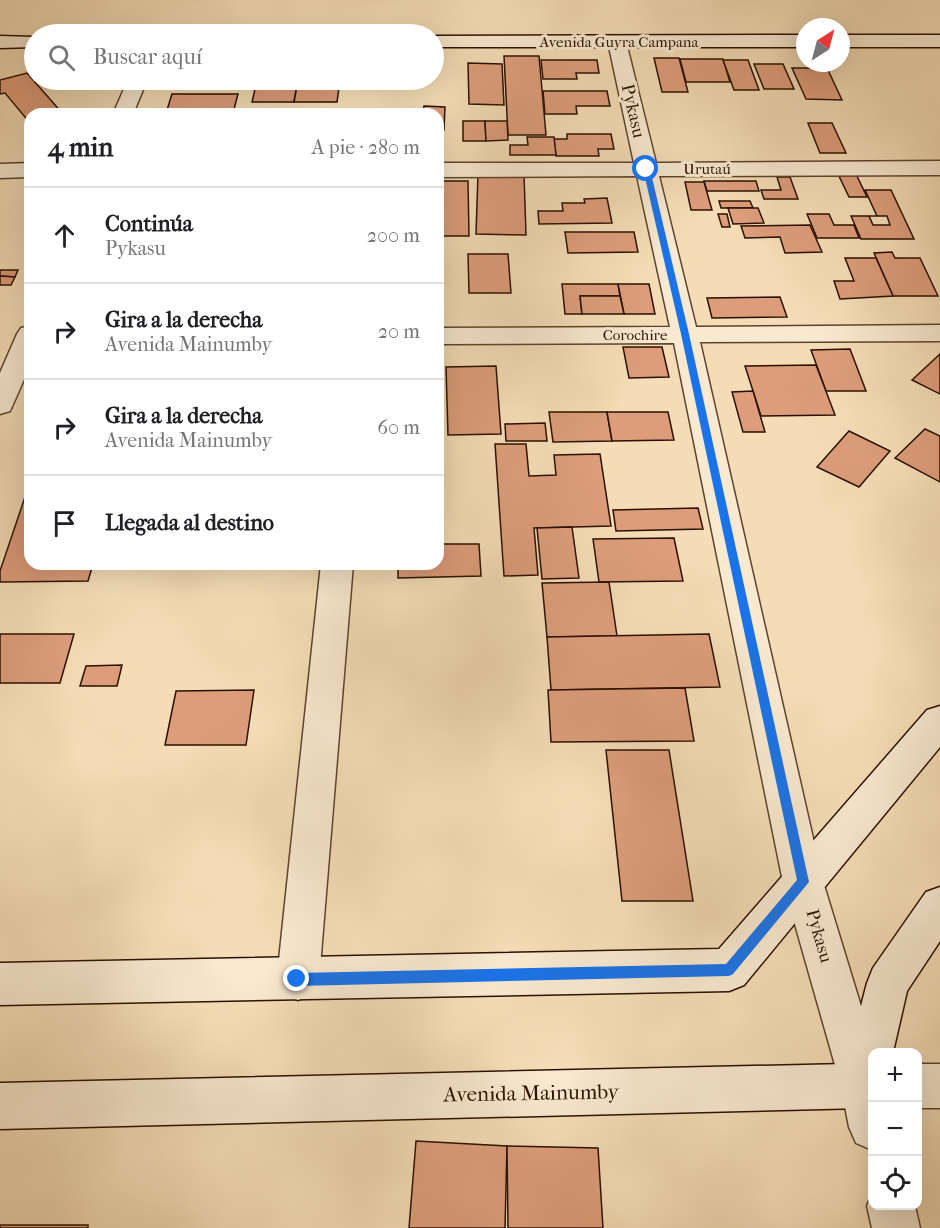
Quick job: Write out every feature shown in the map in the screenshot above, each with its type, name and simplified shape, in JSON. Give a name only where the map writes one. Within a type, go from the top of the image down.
[{"type":"street","name":"Avenida Guyra Campana","points":[[444,42],[796,41]]},
{"type":"street","points":[[850,41],[940,41]]},
{"type":"street","points":[[0,42],[24,42]]},
{"type":"street","name":"Pykasu","points":[[616,42],[685,334],[803,882],[868,1096]]},
{"type":"street","points":[[125,108],[133,90]]},
{"type":"street","name":"Urutaú","points":[[444,170],[940,168]]},
{"type":"street","points":[[0,171],[24,171]]},
{"type":"street","name":"Corochire","points":[[444,336],[940,333]]},
{"type":"street","points":[[0,339],[24,337]]},
{"type":"street","points":[[0,405],[24,349]]},
{"type":"street","points":[[297,979],[336,570]]},
{"type":"street","points":[[0,984],[729,970],[940,721]]},
{"type":"street","points":[[877,1048],[888,983],[940,906]]},
{"type":"street","points":[[922,1086],[940,1086]]},
{"type":"street","name":"Avenida Mainumby","points":[[0,1106],[868,1099]]},
{"type":"street","points":[[892,1210],[896,1228]]},
{"type":"building","points":[[504,56],[539,56],[546,135],[508,135]]},
{"type":"building","points":[[654,58],[679,58],[688,92],[662,92]]},
{"type":"building","points":[[680,59],[723,59],[730,82],[686,82]]},
{"type":"building","points":[[541,60],[597,60],[599,73],[576,73],[577,79],[543,79]]},
{"type":"building","points":[[723,60],[748,60],[759,90],[734,90]]},
{"type":"building","points":[[468,63],[502,64],[504,105],[469,104]]},
{"type":"building","points":[[754,64],[783,64],[794,89],[764,89]]},
{"type":"building","points":[[792,68],[796,68],[796,72],[829,72],[842,100],[806,99]]},
{"type":"building","points":[[24,74],[24,90],[42,90],[58,108],[24,108],[24,116],[5,93],[0,94],[0,80]]},
{"type":"building","points":[[255,90],[296,90],[294,102],[252,102]]},
{"type":"building","points":[[296,90],[339,90],[337,102],[294,102]]},
{"type":"building","points":[[543,91],[607,91],[610,106],[576,106],[577,114],[545,114]]},
{"type":"building","points":[[172,94],[238,94],[234,108],[168,108]]},
{"type":"building","points":[[424,106],[445,107],[444,130],[444,108],[424,108]]},
{"type":"building","points":[[463,121],[485,121],[486,141],[463,141]]},
{"type":"building","points":[[485,121],[507,121],[508,140],[486,141]]},
{"type":"building","points":[[808,123],[832,123],[846,153],[820,153]]},
{"type":"building","points":[[567,134],[611,134],[614,149],[598,149],[599,156],[556,156],[554,139],[567,139]]},
{"type":"building","points":[[527,137],[554,137],[556,155],[510,155],[510,145],[528,145]]},
{"type":"building","points":[[837,172],[855,172],[867,197],[849,197]]},
{"type":"building","points":[[478,174],[524,174],[526,235],[476,234]]},
{"type":"building","points":[[777,177],[790,177],[798,199],[764,199],[761,190],[781,190]]},
{"type":"building","points":[[444,181],[468,181],[469,236],[444,236]]},
{"type":"building","points":[[704,181],[756,181],[759,191],[707,191]]},
{"type":"building","points":[[685,182],[704,182],[712,210],[691,210]]},
{"type":"building","points":[[865,190],[891,190],[914,239],[861,239],[851,216],[869,216],[873,225],[890,225],[887,216],[877,216]]},
{"type":"building","points":[[607,198],[612,223],[539,224],[538,211],[563,211],[562,203],[585,203],[584,199]]},
{"type":"building","points":[[719,201],[750,201],[753,208],[721,208]]},
{"type":"building","points":[[728,208],[758,208],[764,223],[733,224]]},
{"type":"building","points":[[718,214],[727,214],[730,227],[722,227]]},
{"type":"building","points":[[807,214],[829,214],[834,225],[854,225],[859,238],[817,238]]},
{"type":"building","points":[[810,225],[822,252],[785,253],[780,237],[745,238],[741,226]]},
{"type":"building","points":[[565,232],[634,232],[638,252],[568,253]]},
{"type":"building","points":[[892,252],[895,258],[920,258],[938,296],[893,296],[874,253]]},
{"type":"building","points":[[468,254],[508,254],[511,293],[469,293]]},
{"type":"building","points":[[845,258],[876,258],[893,296],[840,299],[834,281],[854,281]]},
{"type":"building","points":[[0,270],[18,270],[15,277],[0,276]]},
{"type":"building","points":[[0,276],[15,277],[11,285],[0,285]]},
{"type":"building","points":[[562,284],[618,284],[620,296],[580,296],[582,314],[565,314]]},
{"type":"building","points":[[618,284],[649,284],[655,314],[624,314]]},
{"type":"building","points":[[580,296],[620,296],[624,314],[582,314]]},
{"type":"building","points":[[780,297],[787,317],[712,318],[707,298]]},
{"type":"building","points":[[623,347],[662,347],[669,377],[629,378]]},
{"type":"building","points":[[850,349],[866,391],[826,391],[811,350]]},
{"type":"building","points":[[940,354],[940,394],[912,380]]},
{"type":"building","points":[[816,365],[835,415],[761,416],[745,366]]},
{"type":"building","points":[[496,366],[501,434],[448,435],[446,367]]},
{"type":"building","points":[[753,391],[765,432],[743,432],[732,392]]},
{"type":"building","points":[[549,412],[607,412],[612,441],[553,442]]},
{"type":"building","points":[[607,412],[668,412],[674,440],[612,441]]},
{"type":"building","points":[[545,423],[547,441],[506,441],[505,424]]},
{"type":"building","points":[[925,429],[940,436],[940,482],[895,458]]},
{"type":"building","points":[[849,431],[890,451],[859,487],[817,467]]},
{"type":"building","points":[[495,444],[526,444],[529,476],[556,475],[554,455],[600,454],[611,526],[534,528],[538,575],[504,576]]},
{"type":"building","points":[[24,500],[24,570],[91,570],[88,581],[0,582],[0,571]]},
{"type":"building","points":[[698,508],[703,529],[616,531],[613,510]]},
{"type":"building","points":[[572,527],[579,578],[542,579],[537,528]]},
{"type":"building","points":[[674,538],[683,581],[599,582],[593,539]]},
{"type":"building","points":[[444,544],[479,544],[481,576],[398,578],[398,570],[444,570]]},
{"type":"building","points":[[609,582],[617,636],[547,637],[542,583]]},
{"type":"building","points":[[0,634],[74,634],[60,683],[0,683]]},
{"type":"building","points":[[709,634],[720,687],[551,690],[547,637]]},
{"type":"building","points":[[122,665],[117,686],[80,686],[86,666]]},
{"type":"building","points":[[685,688],[694,741],[551,742],[548,690]]},
{"type":"building","points":[[254,690],[246,745],[165,745],[176,691]]},
{"type":"building","points":[[606,750],[669,750],[693,901],[622,901]]},
{"type":"building","points":[[416,1141],[507,1146],[505,1228],[409,1228]]},
{"type":"building","points":[[507,1146],[598,1148],[603,1228],[508,1228]]},
{"type":"building","points":[[0,1225],[88,1225],[88,1228],[0,1228]]},
{"type":"route","points":[[297,979],[729,970],[803,882],[685,334],[646,169]]}]
